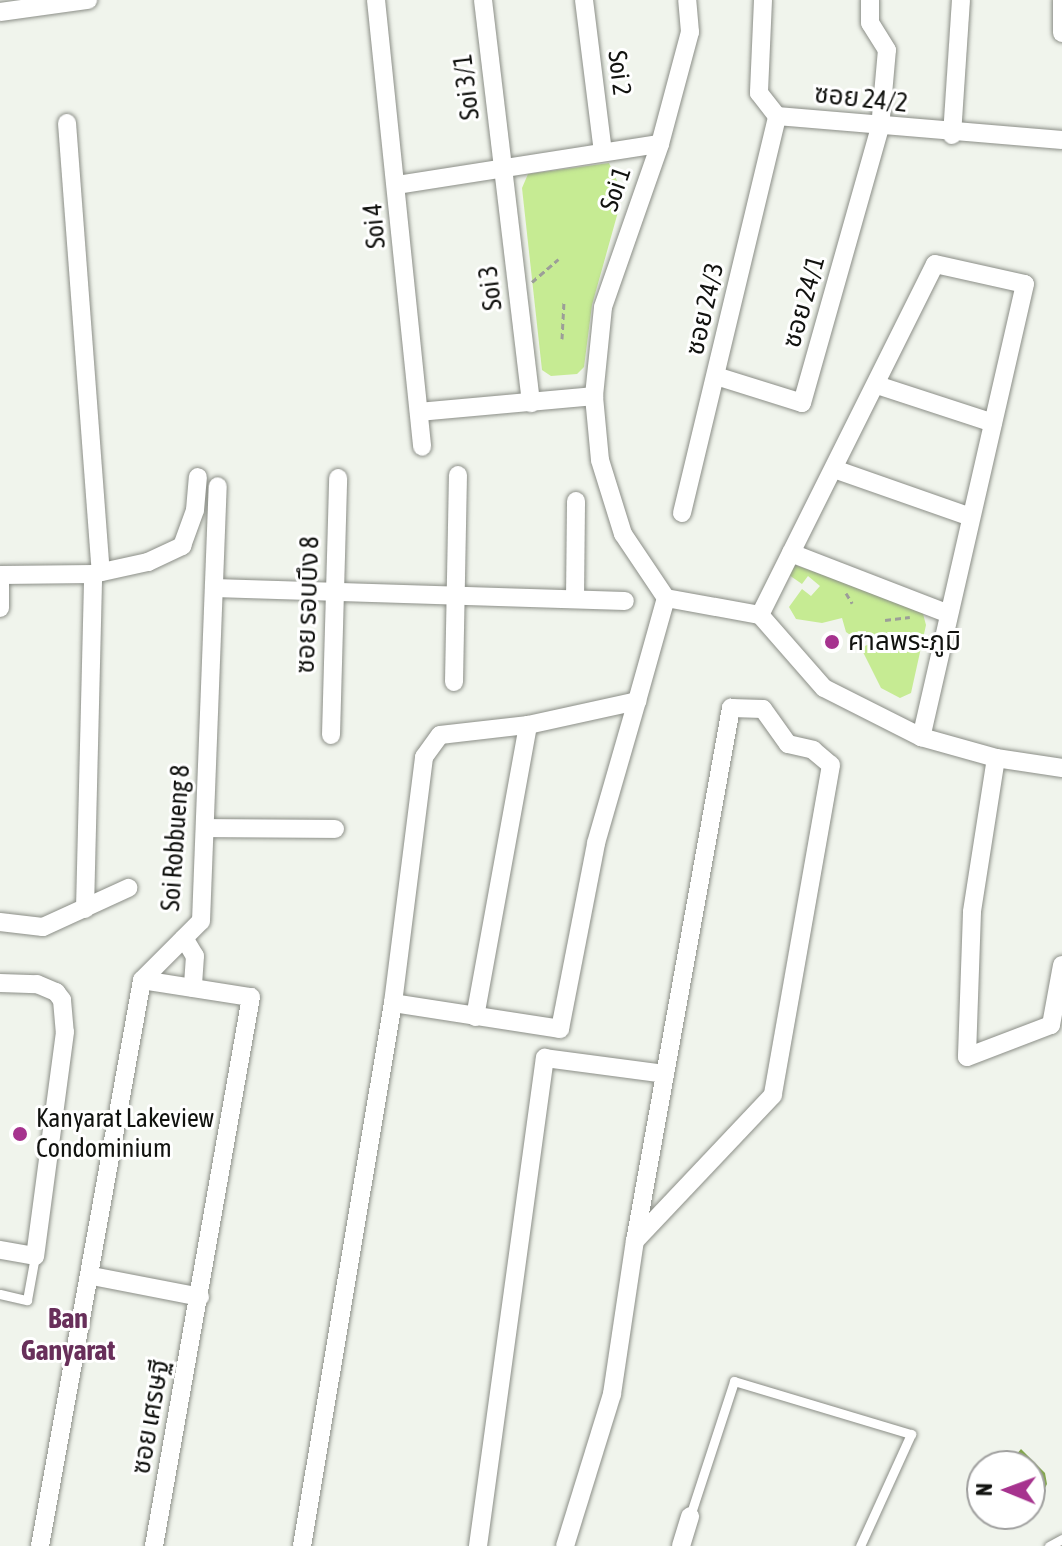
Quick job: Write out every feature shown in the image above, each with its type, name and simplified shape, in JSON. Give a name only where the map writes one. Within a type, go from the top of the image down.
[{"type":"street","points":[[0,12],[88,0]]},
{"type":"street","name":"Soi 4","points":[[376,0],[422,447]]},
{"type":"street","name":"Soi 3/1","points":[[483,0],[503,168]]},
{"type":"street","name":"Soi 2","points":[[584,0],[603,152]]},
{"type":"street","name":"Soi 1","points":[[666,598],[623,534],[600,460],[594,396],[603,307],[660,144],[690,32],[687,0]]},
{"type":"street","name":"ซอย 24/2","points":[[763,0],[759,93],[777,116],[952,135],[1062,140]]},
{"type":"street","points":[[870,0],[870,23],[887,50],[880,128]]},
{"type":"street","points":[[952,135],[961,0]]},
{"type":"street","points":[[1062,0],[1062,33]]},
{"type":"street","name":"ซอย 24/3","points":[[682,513],[777,116]]},
{"type":"street","points":[[67,123],[97,573],[85,909]]},
{"type":"street","name":"ซอย 24/1","points":[[716,376],[802,403],[880,128]]},
{"type":"street","points":[[397,185],[660,144]]},
{"type":"street","name":"Soi 3","points":[[503,168],[531,403]]},
{"type":"street","points":[[760,615],[935,264],[1025,284],[921,737]]},
{"type":"street","points":[[877,385],[993,423]]},
{"type":"street","points":[[419,412],[594,396]]},
{"type":"street","points":[[834,469],[971,517]]},
{"type":"street","points":[[454,682],[458,475]]},
{"type":"street","points":[[0,608],[0,575],[97,573],[148,562],[182,546],[195,510],[198,477]]},
{"type":"street","name":"ซอย รอบบึง 8","points":[[331,735],[338,478]]},
{"type":"street","name":"Soi Robbueng 8","points":[[142,980],[201,921],[218,486]]},
{"type":"street","points":[[575,599],[576,501]]},
{"type":"street","points":[[791,553],[949,614]]},
{"type":"street","points":[[214,588],[625,601]]},
{"type":"street","points":[[393,1003],[560,1029],[596,843],[666,598],[760,615],[824,688],[921,737],[996,758],[1062,768]]},
{"type":"street","points":[[302,1546],[393,1003],[424,757],[440,735],[528,725],[637,701]]},
{"type":"street","points":[[565,1546],[612,1394],[635,1241],[731,708],[763,709],[788,744],[813,750],[831,765],[773,1095],[635,1241]]},
{"type":"street","points":[[475,1017],[528,725]]},
{"type":"street","points":[[996,758],[972,912],[967,1057],[1051,1025],[1062,965]]},
{"type":"street","points":[[205,828],[335,829]]},
{"type":"street","points":[[0,922],[43,927],[128,888]]},
{"type":"street","points":[[40,1546],[92,1276],[142,980],[193,988],[195,956],[184,938]]},
{"type":"street","points":[[0,983],[47,986],[62,1000],[60,1090],[35,1256],[0,1250]]},
{"type":"street","name":"ซอย เศรษฐี","points":[[154,1546],[251,997],[193,988]]},
{"type":"street","points":[[482,1545],[545,1058],[665,1074]]},
{"type":"street","points":[[92,1276],[200,1297]]},
{"type":"street","points":[[681,1546],[690,1516]]},
{"type":"lane","points":[[0,1294],[27,1300],[35,1256]]},
{"type":"lane","points":[[690,1516],[734,1381],[911,1434],[860,1546]]},
{"type":"lane","points":[[1049,1546],[1062,1539]]},
{"type":"path","points":[[532,282],[558,259]]},
{"type":"path","points":[[562,339],[564,302]]},
{"type":"shaded area","points":[[609,163],[623,194],[592,305],[584,367],[577,374],[551,376],[542,370],[522,188],[528,174]]},
{"type":"shaded area","points":[[795,565],[922,610],[926,625],[911,693],[900,698],[881,688],[861,648],[881,638],[880,634],[859,641],[846,632],[842,618],[822,623],[796,619],[789,607],[802,589],[811,596],[820,586],[808,576],[802,584],[789,575]]},
{"type":"place","name":"ศาลพระภูมิ","points":[[832,642]]},
{"type":"place","name":"Kanyarat Lakeview Condominium","points":[[20,1134]]},
{"type":"district","name":"Ban Ganyarat","points":[[68,1334]]}]
